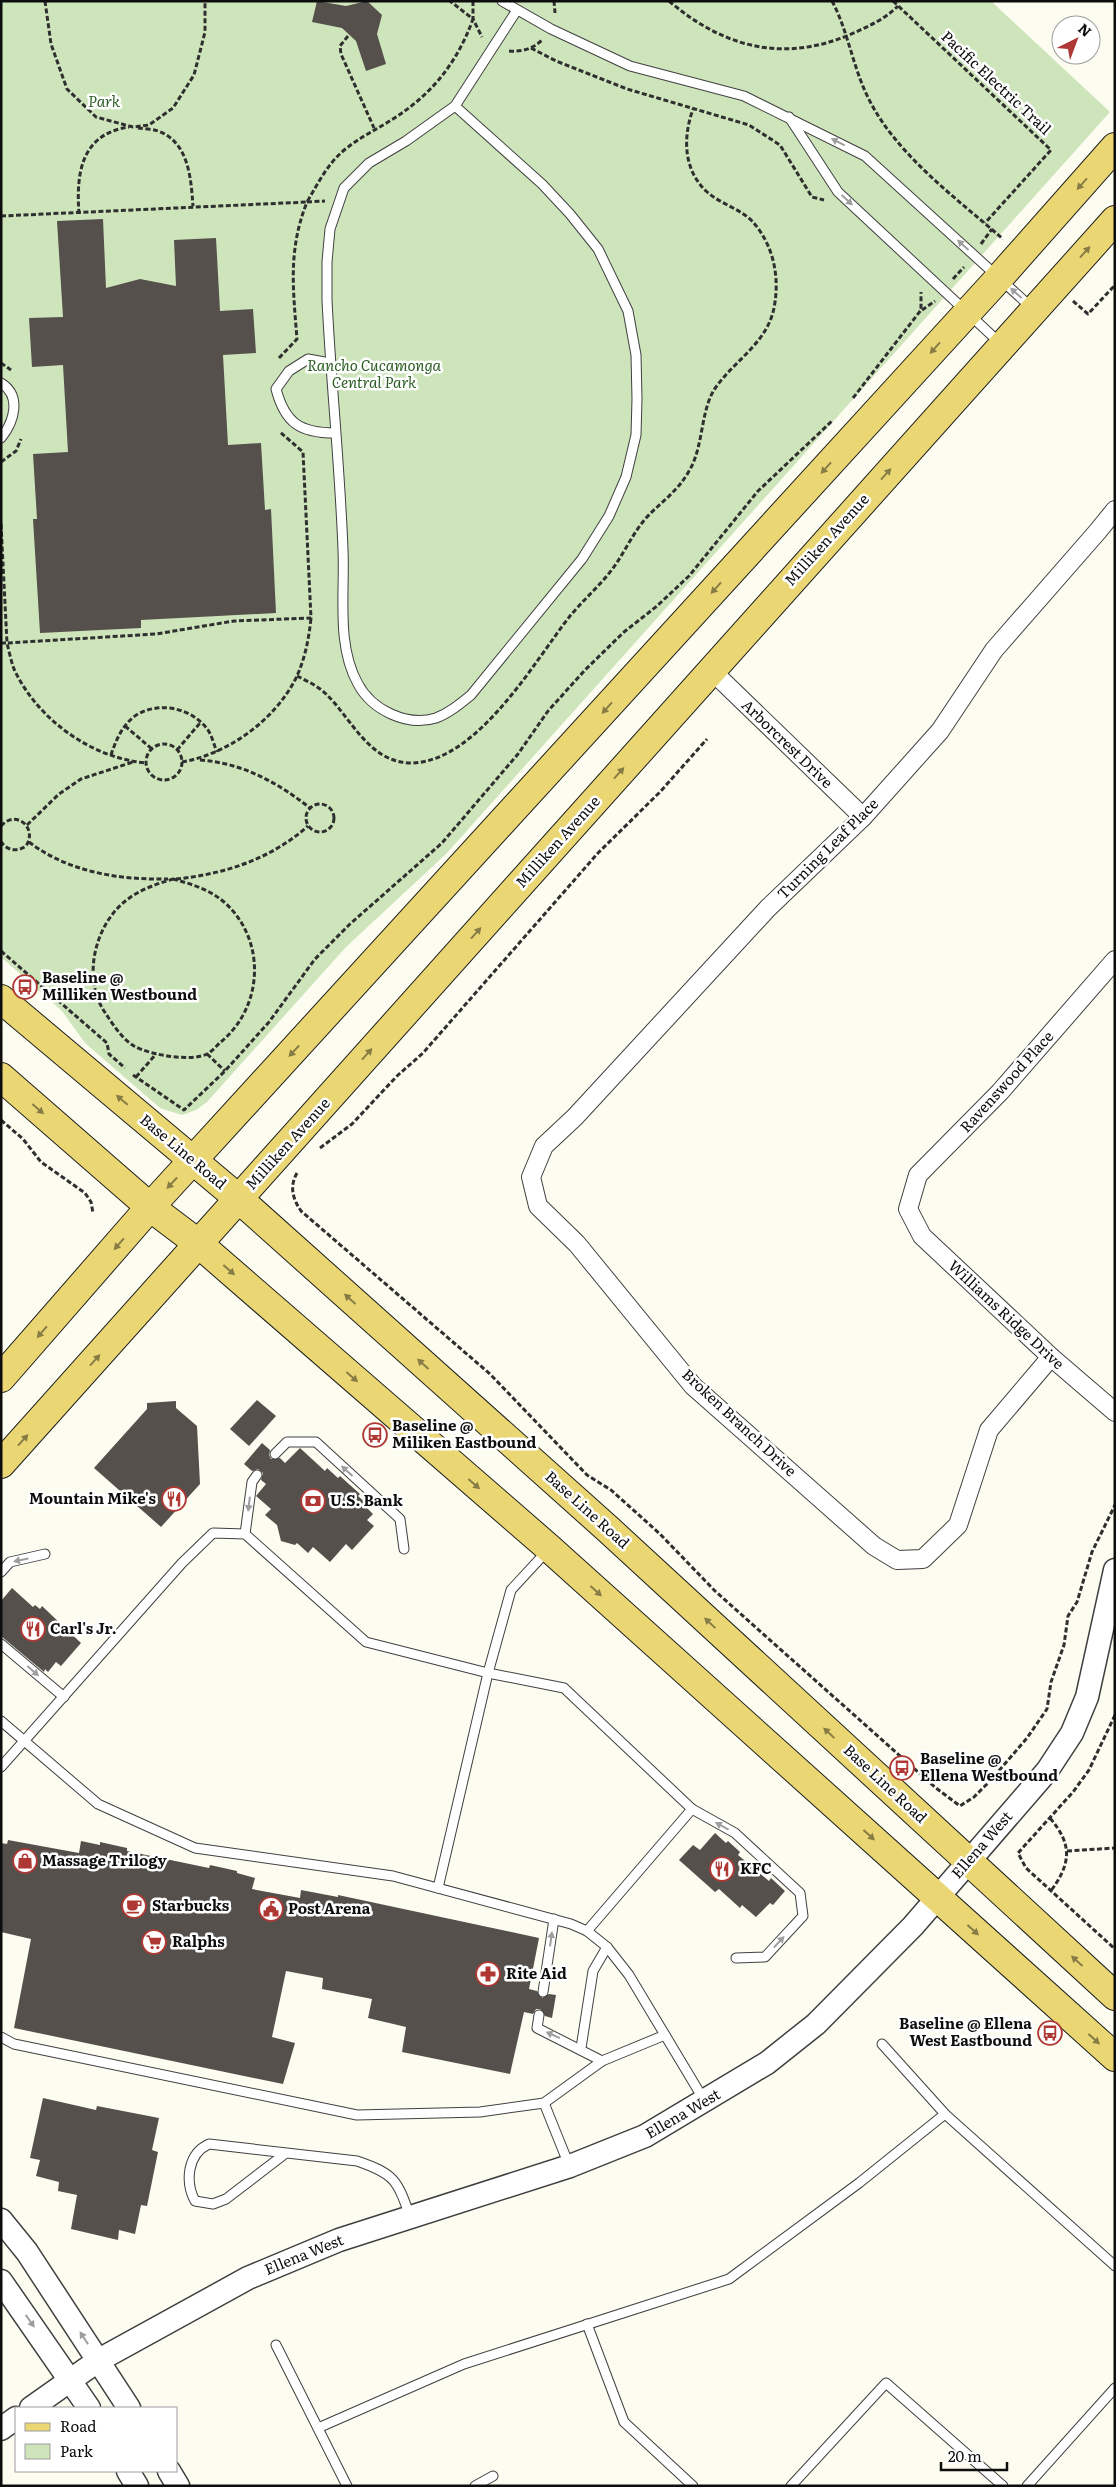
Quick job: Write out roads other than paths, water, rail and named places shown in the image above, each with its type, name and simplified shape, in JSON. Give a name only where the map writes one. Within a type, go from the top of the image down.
[{"type":"main road","points":[[1,1378],[150,1207],[999,278],[1115,147]]},
{"type":"main road","name":"Milliken Avenue","points":[[1,1464],[1115,220]]},
{"type":"main road","name":"Base Line Road","points":[[1,999],[239,1199],[609,1530],[1115,1996]]},
{"type":"main road","points":[[1,1077],[150,1207],[199,1244],[549,1548],[1115,2057]]},
{"type":"street","name":"Turning Leaf Place","points":[[531,1177],[544,1146],[575,1117],[768,908],[863,817],[940,731],[994,650],[1098,532],[1115,510]]},
{"type":"street","name":"Arborcrest Drive","points":[[711,670],[863,817]]},
{"type":"street","name":"Ravenswood Place","points":[[908,1209],[918,1175],[1000,1092],[1115,960]]},
{"type":"street","name":"Broken Branch Drive","points":[[531,1177],[538,1206],[577,1244],[693,1386],[874,1546],[897,1560],[923,1559],[958,1525],[990,1430],[1051,1357]]},
{"type":"street","name":"Williams Ridge Drive","points":[[908,1209],[922,1236],[1051,1357],[1115,1412]]},
{"type":"street","name":"Ellena West","points":[[32,2407],[99,2360],[248,2278],[339,2240],[570,2166],[645,2136],[767,2063],[816,2024],[913,1926],[1047,1771],[1072,1733],[1087,1697],[1096,1664],[1115,1570]]},
{"type":"street","points":[[1,2220],[28,2252],[128,2407]]},
{"type":"street","points":[[1,2281],[88,2407]]},
{"type":"street","points":[[1,2429],[15,2419]]},
{"type":"street","points":[[129,2472],[137,2486]]},
{"type":"street","points":[[170,2472],[178,2486]]},
{"type":"lane","points":[[502,1],[516,10],[630,66],[744,96],[865,156],[1034,309]]},
{"type":"lane","points":[[455,106],[542,184],[570,214],[598,249],[628,311],[636,355],[636,434],[626,477],[605,523],[582,559],[471,696],[454,709],[434,718],[412,719],[390,715],[372,702],[358,685],[350,666],[346,646],[343,549],[330,363],[326,262],[330,229],[344,188],[369,163],[406,141],[455,106],[516,10]]},
{"type":"lane","points":[[789,117],[838,192],[1002,345]]},
{"type":"lane","points":[[330,363],[308,359],[289,371],[276,389],[282,408],[298,426],[313,433],[335,433]]},
{"type":"lane","points":[[1,383],[7,386],[15,402],[12,422],[1,438]]},
{"type":"lane","points":[[275,1454],[287,1442],[316,1442],[400,1519],[404,1549]]},
{"type":"lane","points":[[245,1534],[252,1482],[257,1475]]},
{"type":"lane","points":[[1,1767],[182,1563],[214,1533],[245,1534],[366,1642],[488,1672],[564,1688],[692,1809],[735,1833],[800,1893],[803,1916],[765,1957],[736,1958]]},
{"type":"lane","points":[[438,1888],[488,1672],[511,1590],[549,1548]]},
{"type":"lane","points":[[1,1572],[10,1562],[45,1554]]},
{"type":"lane","points":[[1,1644],[64,1698]]},
{"type":"lane","points":[[1,1721],[98,1804],[195,1848],[393,1876],[554,1919],[587,1931],[607,1947],[629,1975],[705,2101]]},
{"type":"lane","points":[[587,1931],[692,1809]]},
{"type":"lane","points":[[543,1992],[554,1919]]},
{"type":"lane","points":[[581,2048],[593,1971],[607,1947]]},
{"type":"lane","points":[[539,2015],[537,2028],[602,2060]]},
{"type":"lane","points":[[1,2037],[14,2044],[357,2115],[480,2112],[544,2103],[602,2060],[665,2035]]},
{"type":"lane","points":[[882,2044],[945,2114],[1115,2266]]},
{"type":"lane","points":[[544,2103],[570,2166]]},
{"type":"lane","points":[[318,2428],[464,2364],[729,2279],[859,2183],[945,2114]]},
{"type":"lane","points":[[286,2153],[226,2199],[214,2204],[196,2201],[189,2189],[194,2156],[201,2148],[209,2144],[357,2161],[380,2169],[392,2177],[399,2187],[410,2216]]},
{"type":"lane","points":[[587,2324],[624,2422],[693,2486]]},
{"type":"lane","points":[[276,2345],[347,2486]]},
{"type":"lane","points":[[791,2486],[886,2383],[1003,2486]]},
{"type":"lane","points":[[1027,2486],[1115,2388]]},
{"type":"lane","points":[[475,2486],[493,2476]]},
{"type":"place","name":"Baseline @ Milliken Westbound","points":[[25,987]]},
{"type":"place","name":"Baseline @ Miliken Eastbound","points":[[375,1435]]},
{"type":"place","name":"Mountain Mike's","points":[[174,1499]]},
{"type":"place","name":"U.S. Bank","points":[[313,1501]]},
{"type":"place","name":"Carl's Jr.","points":[[33,1629]]},
{"type":"place","name":"Baseline @ Ellena Westbound","points":[[902,1768]]},
{"type":"place","name":"Massage Trilogy","points":[[25,1861]]},
{"type":"place","name":"KFC","points":[[722,1869]]},
{"type":"place","name":"Starbucks","points":[[134,1906]]},
{"type":"place","name":"Post Arena","points":[[271,1909]]},
{"type":"place","name":"Ralphs","points":[[154,1942]]},
{"type":"place","name":"Rite Aid","points":[[488,1974]]},
{"type":"place","name":"Baseline @ Ellena West Eastbound","points":[[1050,2033]]},
{"type":"park label","name":"Park","points":[[104,102]]},
{"type":"park label","name":"Rancho Cucamonga Central Park","points":[[374,374]]}]
